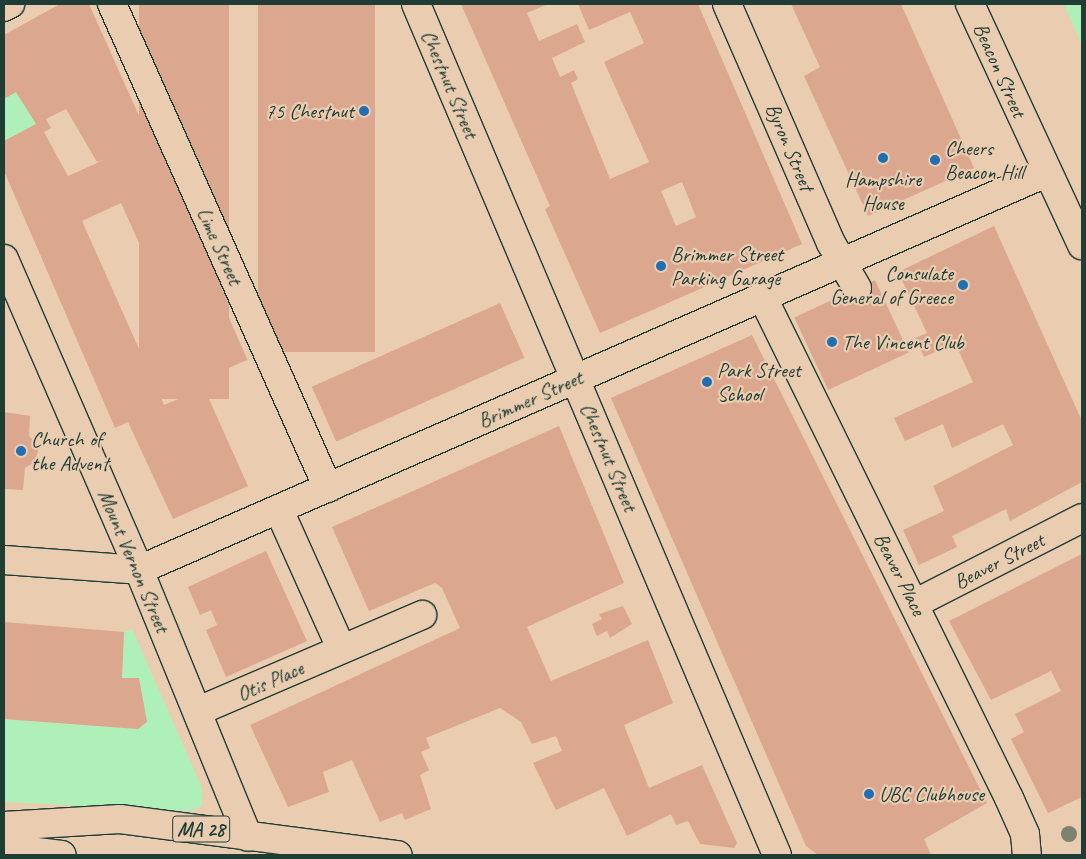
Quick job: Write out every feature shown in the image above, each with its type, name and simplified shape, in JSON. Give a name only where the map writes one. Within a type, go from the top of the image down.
[{"type":"main road","points":[[4,7],[10,4]]},
{"type":"main road","name":"Lime Street","points":[[112,4],[328,488]]},
{"type":"main road","name":"Chestnut Street","points":[[416,4],[777,855]]},
{"type":"main road","name":"Byron Street","points":[[727,4],[831,243],[844,260],[857,288]]},
{"type":"main road","name":"Beacon Street","points":[[970,4],[1046,173],[1082,245]]},
{"type":"main road","name":"Brimmer Street","points":[[4,560],[139,570],[1046,173]]},
{"type":"main road","name":"Mount Vernon Street","points":[[4,259],[139,570],[248,837]]},
{"type":"main road","name":"Beaver Place","points":[[762,296],[916,603],[1009,798],[1025,834],[1027,855]]},
{"type":"main road","points":[[279,510],[342,648]]},
{"type":"main road","name":"Beaver Street","points":[[916,603],[1082,518]]},
{"type":"main road","name":"Otis Place","points":[[198,711],[422,615]]},
{"type":"main road","name":"MA 28","points":[[4,826],[120,819],[398,855]]},
{"type":"main road","points":[[4,848],[62,855]]},
{"type":"green space","points":[[1064,4],[1082,4],[1082,46]]},
{"type":"green space","points":[[16,92],[36,124],[4,141],[4,99]]},
{"type":"green space","points":[[132,629],[202,788],[202,806],[191,811],[4,802],[4,719],[138,729],[147,722],[122,678],[124,632]]},
{"type":"building","points":[[60,4],[89,4],[200,252],[153,274],[121,203],[82,221],[164,405],[204,388],[248,486],[173,519],[128,422],[115,428],[4,171],[4,141],[36,124],[16,92],[4,99],[4,35]],"holes":[[[66,109],[97,162],[106,159],[68,176],[44,132],[51,128],[46,119]]]},
{"type":"building","points":[[139,4],[229,4],[229,399],[139,399]]},
{"type":"building","points":[[258,4],[375,4],[375,352],[258,352]]},
{"type":"building","points":[[461,4],[548,4],[527,13],[539,41],[577,24],[585,42],[552,58],[560,77],[574,70],[578,79],[571,83],[610,179],[649,162],[604,62],[644,43],[630,12],[589,30],[578,4],[698,4],[802,244],[600,333],[545,209],[550,206]],"holes":[[[682,182],[696,217],[676,226],[661,191]]]},
{"type":"building","points":[[791,4],[901,4],[974,168],[868,216],[804,76],[820,67]]},
{"type":"building","points":[[994,226],[1082,421],[1082,482],[1010,521],[1006,509],[952,536],[957,547],[919,565],[903,530],[944,511],[933,486],[1013,445],[1003,424],[952,448],[943,424],[905,441],[894,418],[973,382],[955,343],[924,357],[915,338],[927,333],[898,272]]},
{"type":"building","points":[[204,262],[248,360],[201,380],[157,283]]},
{"type":"building","points":[[875,280],[909,353],[828,390],[794,318]]},
{"type":"building","points":[[500,303],[524,358],[336,442],[312,387]]},
{"type":"building","points":[[752,335],[987,803],[924,839],[931,855],[818,855],[806,846],[611,398]]},
{"type":"building","name":"Church of the Advent","points":[[4,412],[30,416],[29,436],[39,447],[35,462],[25,468],[23,490],[4,489]]},
{"type":"building","points":[[559,426],[624,583],[527,627],[551,681],[648,640],[673,703],[624,725],[649,788],[702,765],[737,843],[734,848],[700,844],[688,821],[676,825],[671,814],[627,836],[604,788],[556,810],[533,763],[562,751],[556,736],[532,744],[521,722],[500,708],[426,738],[430,748],[421,752],[429,770],[420,775],[431,809],[405,820],[402,813],[380,822],[352,760],[323,772],[329,792],[288,807],[250,725],[460,628],[442,588],[435,583],[369,611],[332,527]]},
{"type":"building","points":[[266,551],[307,641],[226,677],[206,630],[217,625],[211,610],[200,615],[188,587]]},
{"type":"building","points":[[1082,554],[1082,797],[1048,813],[1011,739],[1024,732],[1015,714],[1061,691],[1051,671],[991,700],[949,621]]},
{"type":"building","points":[[623,606],[632,624],[610,638],[607,631],[597,636],[592,624],[602,619],[599,614]]},
{"type":"building","points":[[4,622],[124,632],[122,678],[139,678],[147,722],[138,729],[4,719]]},
{"type":"place","name":"75 Chestnut","points":[[364,111]]},
{"type":"place","name":"Hampshire House","points":[[883,158]]},
{"type":"place","name":"Cheers Beacon Hill","points":[[935,160]]},
{"type":"place","name":"Brimmer Street Parking Garage","points":[[661,266]]},
{"type":"place","name":"Consulate General of Greece","points":[[963,285]]},
{"type":"place","name":"The Vincent Club","points":[[832,342]]},
{"type":"place","name":"Park Street School","points":[[707,382]]},
{"type":"place","name":"Church of the Advent","points":[[21,451]]},
{"type":"place","name":"UBC Clubhouse","points":[[869,794]]}]
